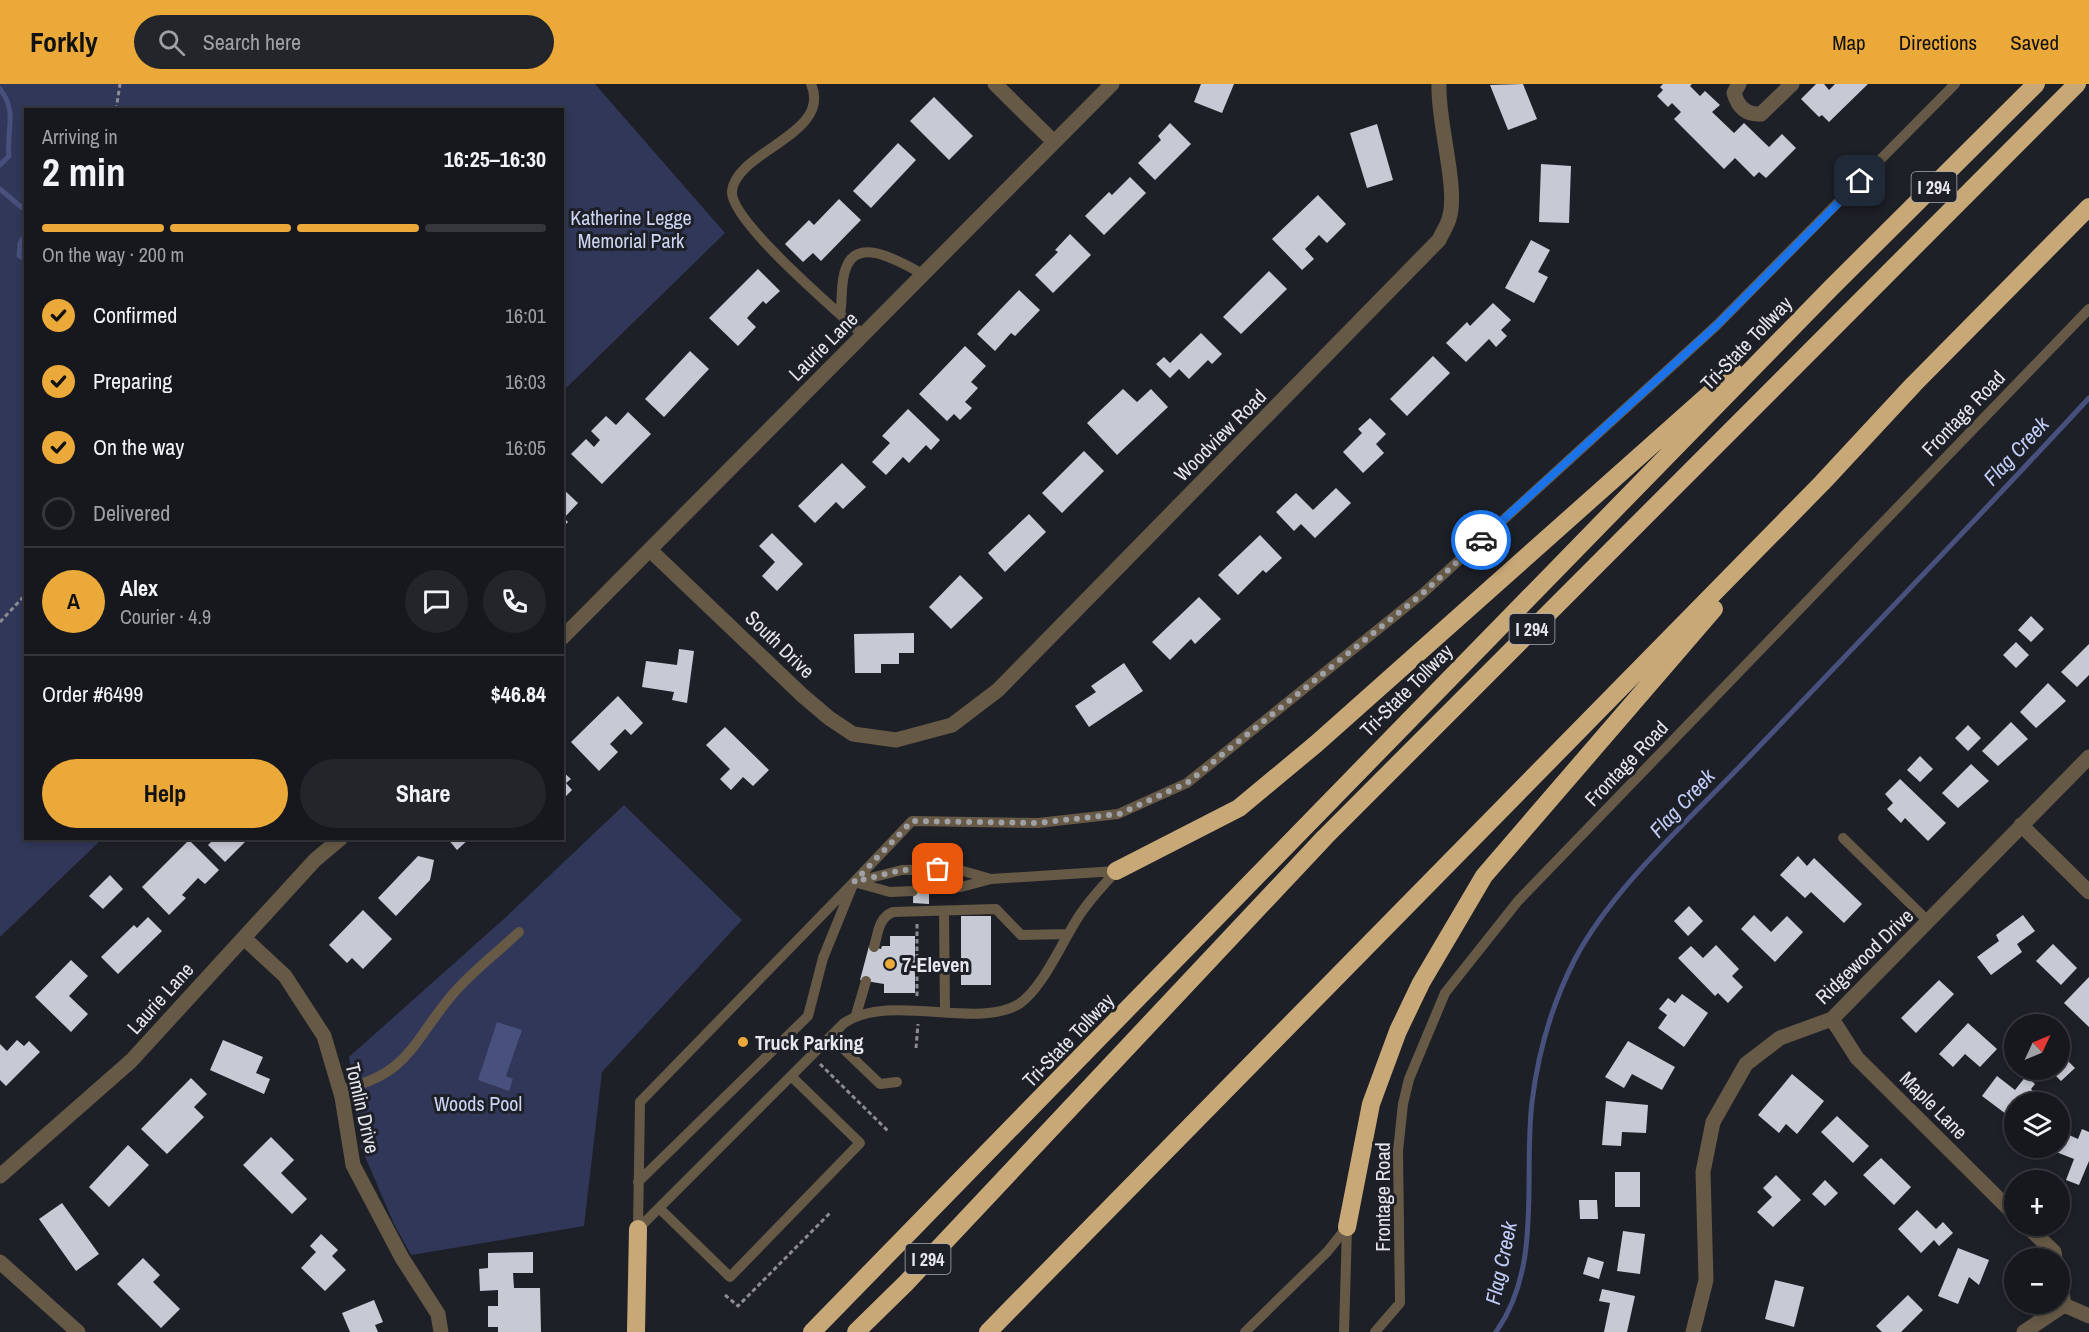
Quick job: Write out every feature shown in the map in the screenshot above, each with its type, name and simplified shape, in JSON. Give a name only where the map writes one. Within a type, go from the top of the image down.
[{"type":"highway","name":"Tri-State Tollway","points":[[812,1332],[980,1163],[1294,836],[1830,288],[2036,84]]},
{"type":"highway","name":"I 294","points":[[856,1332],[906,1283],[1325,837],[2077,84]]},
{"type":"highway","points":[[988,1332],[1822,483],[1914,384],[2089,207]]},
{"type":"highway","points":[[1116,871],[1239,808],[1316,744],[1619,472],[1830,288]]},
{"type":"highway","points":[[1347,1227],[1371,1104],[1398,1030],[1421,983],[1484,876],[1822,483]]},
{"type":"highway","points":[[636,1332],[638,1229]]},
{"type":"street","points":[[995,84],[1054,142]]},
{"type":"street","name":"Laurie Lane","points":[[564,636],[1112,84]]},
{"type":"street","name":"Woodview Road","points":[[896,740],[952,725],[971,713],[998,690],[1422,260],[1439,240],[1450,218],[1450,183],[1442,135],[1439,84]]},
{"type":"street","points":[[1739,84],[1734,93],[1736,102],[1753,114],[1761,114],[1792,84]]},
{"type":"street","name":"South Drive","points":[[650,550],[829,718],[853,734],[896,740]]},
{"type":"street","name":"Ridgewood Drive","points":[[1693,1332],[1706,1280],[1703,1172],[1713,1122],[1746,1064],[1779,1038],[1832,1019],[2089,757]]},
{"type":"street","points":[[2021,825],[2089,892]]},
{"type":"street","name":"Laurie Lane","points":[[0,1176],[131,1061],[315,860],[339,840]]},
{"type":"street","name":"Tomlin Drive","points":[[244,938],[285,976],[324,1036],[339,1090],[353,1165],[402,1258],[438,1314],[441,1332]]},
{"type":"street","name":"Maple Lane","points":[[1832,1019],[1857,1058],[2004,1204]]},
{"type":"street","points":[[2037,1236],[2050,1248]]},
{"type":"street","points":[[0,1262],[78,1332]]},
{"type":"street","points":[[2070,1308],[2089,1316]]},
{"type":"street","points":[[2024,1332],[2051,1314]]},
{"type":"lane","points":[[811,84],[815,99],[812,111],[800,126],[750,164],[735,180],[732,192],[733,204],[761,240],[863,335]]},
{"type":"lane","points":[[638,1229],[640,1102],[912,821],[1038,823],[1119,814],[1187,783],[1422,594],[1465,555],[1717,325],[1955,84]]},
{"type":"lane","points":[[840,314],[846,266],[859,253],[869,251],[896,260],[923,274]]},
{"type":"lane","name":"Frontage Road","points":[[1375,1332],[1400,1303],[1398,1151],[1403,1104],[1417,1055],[1445,993],[1518,901],[2089,309]]},
{"type":"lane","points":[[1843,838],[1929,922]]},
{"type":"lane","points":[[854,882],[902,870],[956,869],[991,879]]},
{"type":"lane","points":[[929,889],[961,887],[991,879],[1116,871]]},
{"type":"lane","points":[[638,1229],[791,1076],[856,1015],[872,1012],[986,1012],[1004,1010],[1019,1004],[1031,993],[1082,912],[1116,871]]},
{"type":"lane","points":[[854,882],[890,892],[913,891]]},
{"type":"lane","points":[[638,1182],[808,1016],[823,958],[854,882]]},
{"type":"lane","points":[[874,947],[880,924],[886,915],[944,911],[996,909],[1022,935],[1068,934]]},
{"type":"lane","points":[[944,911],[945,1012]]},
{"type":"lane","points":[[339,1090],[365,1085],[406,1058],[452,994],[519,932]]},
{"type":"lane","points":[[856,1015],[866,981]]},
{"type":"lane","points":[[831,1037],[880,1084],[897,1082]]},
{"type":"lane","points":[[658,1208],[730,1278],[860,1143],[791,1076]]},
{"type":"lane","points":[[1245,1332],[1327,1252],[1347,1227]]},
{"type":"lane","points":[[1344,1332],[1347,1227]]},
{"type":"path","points":[[116,108],[120,84]]},
{"type":"path","points":[[0,622],[24,596]]},
{"type":"path","points":[[917,916],[917,1003]]},
{"type":"path","points":[[916,1048],[918,1033]]},
{"type":"path","points":[[816,1060],[888,1131]]},
{"type":"path","points":[[725,1295],[738,1306],[831,1212]]},
{"type":"green space","name":"Katherine Legge Memorial Park","points":[[0,84],[595,84],[725,233],[564,390],[564,108],[24,108],[24,840],[101,840],[0,937]]},
{"type":"green space","name":"Woods Pool","points":[[624,805],[742,920],[602,1072],[584,1226],[411,1255],[394,1224],[361,1147],[349,1057],[506,917]]},
{"type":"shaded area","points":[[497,1022],[522,1030],[506,1076],[513,1079],[509,1091],[478,1080]]},
{"type":"building","points":[[1201,84],[1234,84],[1222,113],[1194,102]]},
{"type":"building","points":[[1523,84],[1537,119],[1508,130],[1490,85]]},
{"type":"building","points":[[1663,84],[1692,84],[1690,86],[1700,96],[1705,91],[1720,105],[1712,112],[1734,133],[1744,123],[1769,147],[1782,134],[1796,148],[1766,178],[1759,172],[1754,177],[1735,158],[1724,169],[1674,119],[1681,112],[1672,103],[1668,107],[1657,96],[1663,90],[1660,87]]},
{"type":"building","points":[[1816,84],[1824,84],[1829,90],[1835,84],[1868,84],[1829,122],[1822,115],[1819,117],[1801,99]]},
{"type":"building","points":[[934,97],[973,136],[949,160],[910,121]]},
{"type":"building","points":[[1170,123],[1191,144],[1155,180],[1138,163],[1161,140],[1158,136]]},
{"type":"building","points":[[1377,124],[1393,180],[1367,188],[1350,133]]},
{"type":"building","points":[[898,143],[916,160],[871,208],[853,191]]},
{"type":"building","points":[[1541,164],[1571,166],[1569,223],[1539,222]]},
{"type":"building","points":[[1130,177],[1146,193],[1104,235],[1085,216],[1109,192],[1112,195]]},
{"type":"building","points":[[1318,195],[1346,224],[1327,243],[1319,235],[1305,249],[1314,259],[1302,270],[1272,239]]},
{"type":"building","points":[[839,199],[861,220],[821,261],[813,253],[803,262],[785,244],[809,220],[814,225]]},
{"type":"building","points":[[1070,234],[1091,255],[1053,293],[1035,275],[1058,252],[1055,250]]},
{"type":"building","points":[[1531,240],[1550,250],[1538,272],[1548,277],[1534,303],[1505,288]]},
{"type":"building","points":[[758,269],[780,291],[766,304],[763,301],[747,318],[756,327],[738,346],[709,318]]},
{"type":"building","points":[[1269,271],[1287,289],[1241,334],[1223,317]]},
{"type":"building","points":[[1019,290],[1040,310],[1015,336],[1011,333],[995,351],[977,334]]},
{"type":"building","points":[[1493,303],[1511,320],[1501,330],[1507,336],[1496,347],[1489,339],[1466,362],[1446,343],[1467,322],[1470,326]]},
{"type":"building","points":[[1201,333],[1222,354],[1212,364],[1208,360],[1189,379],[1179,369],[1170,378],[1156,364],[1164,357],[1170,363]]},
{"type":"building","points":[[965,346],[986,366],[971,382],[978,388],[965,402],[972,408],[960,420],[954,414],[947,421],[919,394]]},
{"type":"building","points":[[690,351],[709,369],[664,417],[645,399]]},
{"type":"building","points":[[1433,356],[1450,373],[1407,416],[1390,399]]},
{"type":"building","points":[[1123,389],[1137,402],[1151,389],[1168,407],[1117,455],[1087,423]]},
{"type":"building","points":[[908,409],[940,440],[931,450],[926,445],[909,463],[903,457],[886,475],[872,462],[890,443],[882,436]]},
{"type":"building","points":[[628,412],[651,434],[602,484],[571,454],[586,439],[594,447],[600,440],[591,431],[606,416],[616,425]]},
{"type":"building","points":[[1370,418],[1386,434],[1376,444],[1384,453],[1363,473],[1343,452],[1362,433],[1358,429]]},
{"type":"building","points":[[1084,451],[1104,471],[1062,513],[1042,493]]},
{"type":"building","points":[[842,463],[866,487],[843,509],[836,502],[815,523],[798,506]]},
{"type":"building","points":[[1336,488],[1351,503],[1315,538],[1301,524],[1294,531],[1276,512],[1296,493],[1313,510]]},
{"type":"building","points":[[564,490],[578,503],[564,518]]},
{"type":"building","points":[[1029,514],[1046,532],[1005,572],[988,553]]},
{"type":"building","points":[[772,533],[803,564],[777,591],[762,576],[775,562],[759,546]]},
{"type":"building","points":[[1260,535],[1282,558],[1266,573],[1263,570],[1238,595],[1218,575]]},
{"type":"building","points":[[960,575],[983,598],[951,629],[929,607]]},
{"type":"building","points":[[1199,597],[1221,619],[1195,644],[1191,639],[1170,660],[1152,642]]},
{"type":"building","points":[[2031,616],[2044,629],[2031,642],[2018,630]]},
{"type":"building","points":[[914,633],[914,653],[899,653],[899,664],[881,664],[881,673],[855,673],[854,634]]},
{"type":"building","points":[[2016,642],[2029,655],[2016,668],[2003,655]]},
{"type":"building","points":[[2089,644],[2089,675],[2077,687],[2061,672]]},
{"type":"building","points":[[679,649],[694,651],[687,703],[672,700],[674,692],[642,687],[646,661],[677,665]]},
{"type":"building","points":[[1124,663],[1143,691],[1089,727],[1075,706],[1096,692],[1091,686]]},
{"type":"building","points":[[2048,683],[2066,701],[2036,728],[2020,712]]},
{"type":"building","points":[[618,696],[643,723],[631,735],[625,729],[610,744],[618,752],[599,771],[571,742]]},
{"type":"building","points":[[2011,722],[2028,739],[1998,766],[1982,751]]},
{"type":"building","points":[[1968,725],[1981,738],[1968,751],[1955,738]]},
{"type":"building","points":[[725,727],[769,770],[753,786],[743,777],[731,790],[720,779],[730,769],[706,745]]},
{"type":"building","points":[[1920,756],[1933,769],[1920,782],[1907,770]]},
{"type":"building","points":[[1971,764],[1989,781],[1958,808],[1942,793]]},
{"type":"building","points":[[564,773],[571,779],[566,783],[572,790],[564,798]]},
{"type":"building","points":[[1900,779],[1946,823],[1928,841],[1905,818],[1901,823],[1887,809],[1893,803],[1885,794]]},
{"type":"building","points":[[189,840],[219,870],[205,884],[198,878],[182,895],[186,898],[169,915],[142,887]]},
{"type":"building","points":[[213,840],[247,840],[225,862],[208,845]]},
{"type":"building","points":[[449,840],[468,840],[457,850]]},
{"type":"building","points":[[418,856],[434,860],[430,880],[396,916],[378,898]]},
{"type":"building","points":[[1798,856],[1807,866],[1814,858],[1862,904],[1844,923],[1811,892],[1805,898],[1780,875]]},
{"type":"building","points":[[914,874],[929,874],[929,904],[913,903]]},
{"type":"building","points":[[110,875],[123,889],[103,909],[89,896]]},
{"type":"building","points":[[1689,906],[1703,921],[1688,936],[1674,921]]},
{"type":"building","points":[[363,910],[392,939],[363,969],[352,958],[347,963],[329,945]]},
{"type":"building","points":[[1754,915],[1771,932],[1787,916],[1803,932],[1775,962],[1741,929]]},
{"type":"building","points":[[2023,915],[2035,931],[2017,944],[2022,952],[1991,975],[1977,957],[1999,941],[1996,935]]},
{"type":"building","points":[[961,916],[991,916],[991,985],[961,985]]},
{"type":"building","points":[[148,917],[162,931],[118,974],[101,957],[134,925],[137,928]]},
{"type":"building","name":"7-Eleven","points":[[890,936],[915,936],[915,993],[884,993],[884,984],[860,980],[869,946],[881,949],[882,946],[890,946]]},
{"type":"building","points":[[2053,944],[2077,968],[2061,985],[2036,961]]},
{"type":"building","points":[[1716,945],[1739,969],[1732,976],[1743,987],[1728,1003],[1718,993],[1715,996],[1678,958],[1691,946],[1703,958]]},
{"type":"building","points":[[71,960],[88,976],[69,996],[88,1014],[71,1032],[35,997]]},
{"type":"building","points":[[2089,977],[2089,1027],[2064,1003]]},
{"type":"building","points":[[1939,980],[1954,994],[1916,1033],[1901,1018]]},
{"type":"building","points":[[1682,994],[1708,1013],[1684,1047],[1658,1028],[1667,1015],[1659,1009],[1668,998],[1675,1003]]},
{"type":"building","points":[[1968,1023],[1997,1049],[1980,1067],[1965,1054],[1953,1067],[1939,1054]]},
{"type":"building","points":[[17,1040],[24,1046],[29,1041],[40,1052],[6,1086],[0,1080],[0,1044],[7,1051]]},
{"type":"building","points":[[223,1040],[263,1057],[256,1073],[270,1079],[264,1094],[210,1070]]},
{"type":"building","points":[[1628,1041],[1675,1067],[1662,1090],[1632,1074],[1624,1088],[1605,1077]]},
{"type":"building","points":[[2070,1063],[2075,1068],[2070,1073]]},
{"type":"building","points":[[1792,1074],[1824,1101],[1797,1134],[1786,1124],[1779,1133],[1758,1115]]},
{"type":"building","points":[[1997,1076],[2015,1090],[2023,1080],[2030,1080],[2035,1084],[2031,1089],[2034,1092],[2004,1092],[2004,1112],[1982,1096]]},
{"type":"building","points":[[191,1078],[207,1094],[194,1107],[204,1117],[167,1154],[141,1129]]},
{"type":"building","points":[[1606,1101],[1648,1105],[1646,1133],[1622,1132],[1621,1146],[1602,1145]]},
{"type":"building","points":[[1837,1116],[1869,1146],[1853,1163],[1821,1132]]},
{"type":"building","points":[[2082,1129],[2089,1132],[2089,1161],[2079,1185],[2070,1182],[2070,1170],[2074,1159],[2070,1157],[2070,1135],[2078,1139]]},
{"type":"building","points":[[271,1137],[294,1160],[281,1173],[307,1199],[292,1214],[243,1165]]},
{"type":"building","points":[[128,1145],[149,1165],[109,1207],[89,1187]]},
{"type":"building","points":[[1881,1158],[1911,1187],[1894,1205],[1863,1175]]},
{"type":"building","points":[[1615,1172],[1640,1172],[1640,1207],[1615,1207]]},
{"type":"building","points":[[1776,1175],[1801,1200],[1773,1227],[1757,1212],[1772,1197],[1763,1188]]},
{"type":"building","points":[[1825,1180],[1838,1193],[1825,1206],[1812,1194]]},
{"type":"building","points":[[1579,1200],[1597,1200],[1598,1219],[1580,1219]]},
{"type":"building","points":[[62,1203],[99,1254],[76,1271],[39,1219]]},
{"type":"building","points":[[1917,1210],[1936,1229],[1943,1222],[1953,1233],[1939,1246],[1934,1240],[1921,1253],[1898,1229]]},
{"type":"building","points":[[1623,1231],[1645,1234],[1640,1274],[1617,1271]]},
{"type":"building","points":[[321,1234],[338,1250],[332,1256],[346,1270],[325,1291],[301,1268],[316,1252],[310,1246]]},
{"type":"building","points":[[1958,1248],[1989,1260],[1979,1285],[1969,1277],[1958,1304],[1938,1296]]},
{"type":"building","points":[[533,1252],[533,1273],[513,1273],[514,1288],[540,1288],[541,1332],[498,1332],[498,1327],[488,1327],[488,1306],[498,1306],[498,1290],[480,1291],[479,1269],[488,1268],[488,1253]]},
{"type":"building","points":[[1588,1257],[1604,1262],[1599,1279],[1583,1274]]},
{"type":"building","points":[[143,1258],[160,1275],[153,1282],[180,1309],[161,1328],[117,1284]]},
{"type":"building","points":[[1775,1280],[1804,1287],[1794,1327],[1765,1319]]},
{"type":"building","points":[[1602,1289],[1635,1296],[1627,1332],[1604,1332],[1610,1303],[1599,1301]]},
{"type":"building","points":[[1908,1295],[1923,1310],[1901,1332],[1882,1332],[1876,1326]]},
{"type":"building","points":[[374,1300],[383,1322],[375,1325],[378,1332],[350,1332],[342,1313]]},
{"type":"waterway","points":[[0,89],[10,113],[9,156],[0,165]]},
{"type":"waterway","points":[[0,189],[24,209]]},
{"type":"waterway","points":[[24,236],[20,243],[19,256],[24,258]]},
{"type":"waterway","name":"Flag Creek","points":[[1496,1332],[1511,1306],[1526,1250],[1532,1102],[1542,1047],[1559,993],[1591,932],[1654,854],[2005,489],[2089,398]]},
{"type":"way so far","points":[[938,869],[902,870],[854,882],[912,821],[1038,823],[1119,814],[1187,783],[1422,594],[1481,540]]},
{"type":"place","name":"7-Eleven","points":[[890,964]]},
{"type":"place","name":"Truck Parking","points":[[743,1042]]},
{"type":"route","points":[[1481,540],[1717,325],[1860,181]]}]
